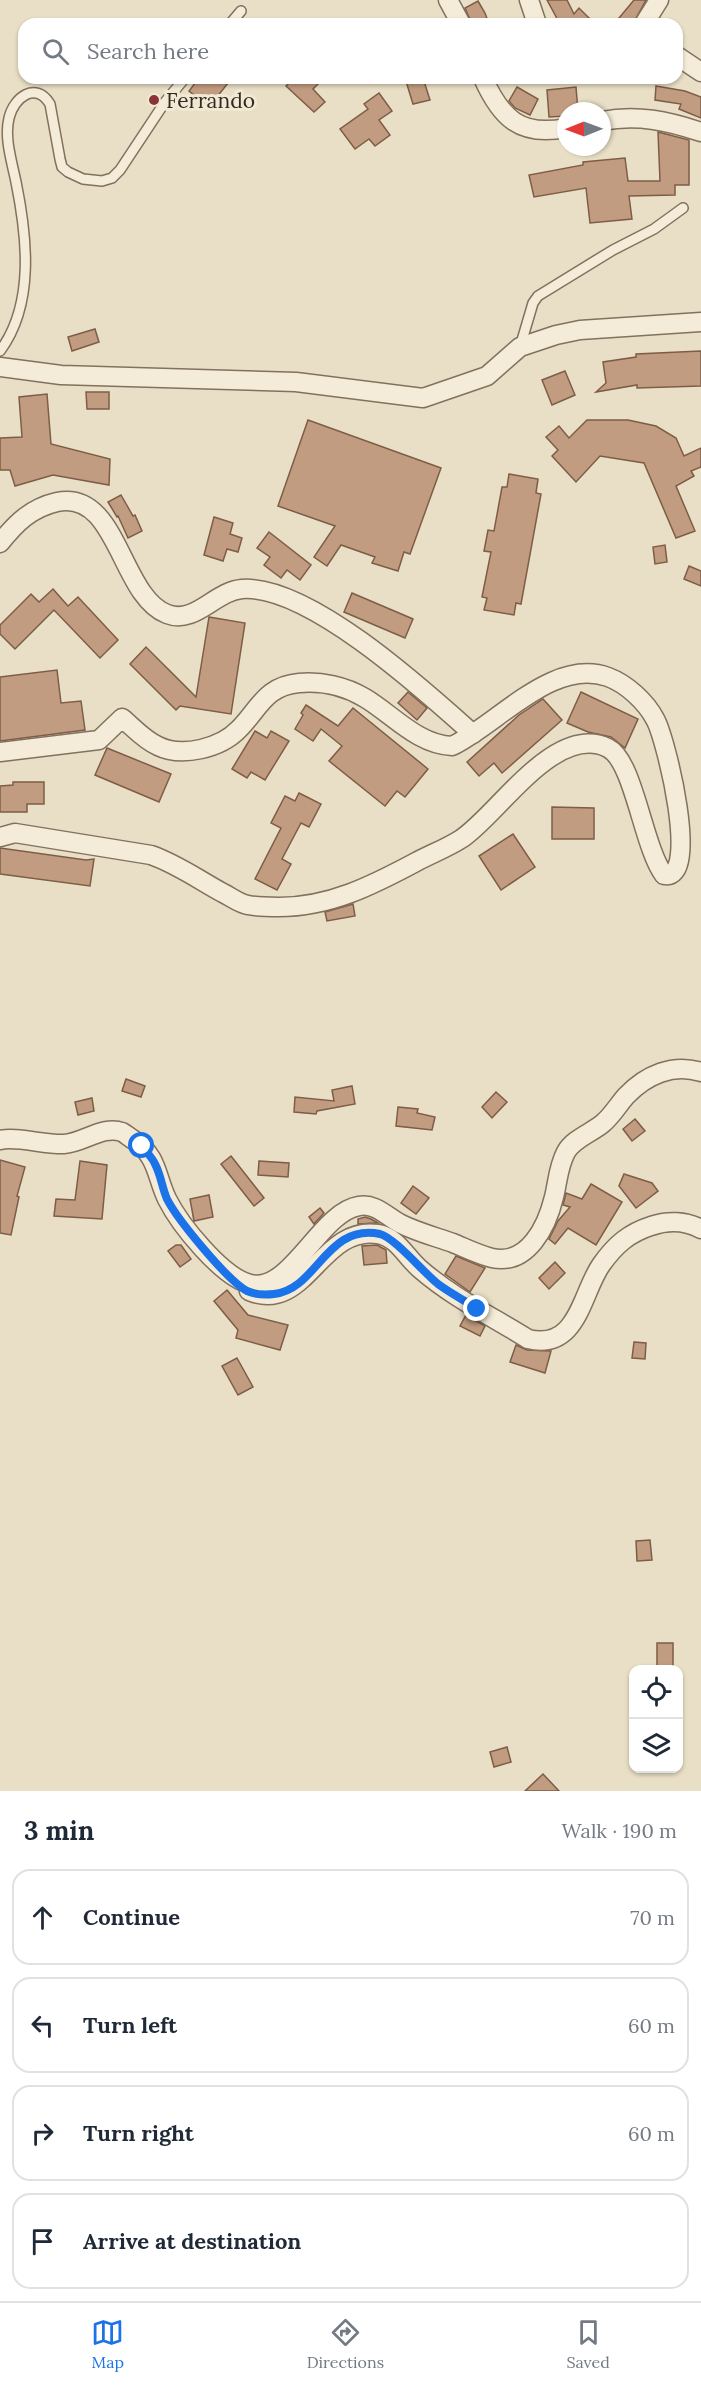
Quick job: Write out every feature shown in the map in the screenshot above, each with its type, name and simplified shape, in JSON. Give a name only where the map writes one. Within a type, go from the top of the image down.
[{"type":"street","points":[[448,0],[457,18]]},
{"type":"street","points":[[529,0],[535,18]]},
{"type":"street","points":[[648,18],[659,0]]},
{"type":"street","points":[[683,60],[701,72]]},
{"type":"street","points":[[486,84],[508,119],[541,131],[557,129]]},
{"type":"street","points":[[611,119],[641,118],[671,123],[701,132]]},
{"type":"street","points":[[0,367],[61,375],[296,382],[423,398],[487,376],[520,347],[556,335],[580,330],[701,322]]},
{"type":"street","points":[[0,543],[25,515],[46,505],[77,501],[89,507],[99,516],[138,584],[153,606],[165,614],[177,618],[189,615],[220,596],[240,589],[261,590],[278,595],[312,610],[401,671],[473,734]]},
{"type":"street","points":[[0,752],[99,740],[122,717],[159,747],[184,751],[202,748],[225,740],[239,729],[263,699],[276,690],[303,683],[332,685],[351,690],[428,740],[442,746],[452,746],[566,675],[580,672],[596,674],[609,677],[624,685],[635,694],[655,718],[666,750],[680,806],[685,841],[684,861],[677,872],[670,876],[664,875],[658,867],[627,773],[618,756],[609,748],[595,744],[567,749],[548,758],[463,838],[382,881],[357,892],[319,903],[281,907],[246,905],[171,862],[151,855],[15,833],[0,837]]},
{"type":"street","points":[[227,1273],[250,1284],[262,1284],[273,1280],[298,1260],[329,1223],[342,1213],[362,1205],[383,1212],[398,1223],[415,1230],[493,1258],[506,1259],[518,1256],[531,1247],[539,1235],[554,1198],[560,1164],[571,1145],[603,1123],[625,1097],[654,1074],[672,1069],[692,1069],[701,1072]]},
{"type":"street","points":[[0,1140],[66,1144],[84,1140],[102,1132],[122,1132],[142,1146],[155,1163],[168,1200],[200,1246],[245,1290],[256,1295],[288,1291],[320,1260],[348,1238],[358,1234],[381,1234],[391,1238],[418,1267],[439,1284],[528,1339],[538,1342],[557,1337],[572,1323],[600,1267],[615,1247],[631,1233],[672,1222],[701,1229]]},
{"type":"lane","points":[[235,18],[241,11]]},
{"type":"lane","points":[[0,351],[11,336],[22,303],[26,262],[17,188],[7,136],[9,118],[14,104],[26,94],[36,93],[46,97],[50,104],[62,166],[75,177],[102,181],[112,178],[120,170],[165,102],[180,84]]},
{"type":"lane","points":[[520,347],[533,303],[538,296],[614,250],[654,229],[683,208]]},
{"type":"building","points":[[547,0],[567,0],[574,14],[579,8],[589,18],[557,18]]},
{"type":"building","points":[[634,0],[646,0],[636,18],[619,18]]},
{"type":"building","points":[[478,1],[487,18],[469,18],[465,8]]},
{"type":"building","points":[[194,84],[227,84],[209,107],[189,91]]},
{"type":"building","points":[[288,84],[318,84],[313,89],[325,102],[314,112],[286,86]]},
{"type":"building","points":[[407,84],[425,84],[430,100],[413,104]]},
{"type":"building","points":[[656,86],[685,91],[701,97],[701,118],[679,109],[681,104],[655,100]]},
{"type":"building","points":[[517,87],[538,99],[530,115],[515,108],[509,101]]},
{"type":"building","points":[[576,87],[577,102],[557,102],[557,117],[549,117],[547,90]]},
{"type":"building","points":[[379,93],[392,111],[379,120],[390,135],[375,146],[369,139],[355,149],[340,129],[368,109],[364,104]]},
{"type":"building","points":[[658,132],[689,140],[689,185],[675,185],[675,195],[629,196],[632,219],[590,223],[586,188],[534,197],[529,175],[583,165],[583,162],[625,158],[628,181],[660,181]]},
{"type":"building","points":[[95,329],[99,342],[72,351],[68,337]]},
{"type":"building","points":[[701,351],[701,386],[637,388],[637,385],[596,392],[606,383],[603,362],[636,357],[636,354]]},
{"type":"building","points":[[565,371],[575,395],[552,405],[542,380]]},
{"type":"building","points":[[86,392],[109,392],[109,409],[87,409]]},
{"type":"building","points":[[47,394],[51,444],[110,459],[109,485],[53,475],[15,486],[10,470],[0,470],[0,438],[22,437],[19,397]]},
{"type":"building","points":[[308,420],[441,468],[410,554],[404,552],[398,571],[372,563],[375,557],[341,545],[327,566],[314,557],[335,526],[278,506]]},
{"type":"building","points":[[587,420],[628,420],[656,426],[676,438],[684,456],[701,448],[701,467],[691,471],[694,476],[676,486],[695,531],[676,538],[644,463],[600,456],[576,482],[552,456],[558,450],[546,437],[559,426],[569,438]]},
{"type":"building","points":[[509,474],[538,479],[536,493],[541,494],[521,604],[516,603],[514,615],[484,610],[487,598],[482,597],[491,552],[484,551],[488,530],[494,531],[502,487],[507,487]]},
{"type":"building","points":[[121,495],[133,516],[135,515],[142,531],[128,538],[118,516],[108,502]]},
{"type":"building","points":[[214,517],[233,523],[230,534],[242,538],[238,552],[227,549],[223,561],[204,555]]},
{"type":"building","points":[[269,532],[311,565],[300,580],[287,570],[281,578],[264,565],[270,557],[257,548]]},
{"type":"building","points":[[665,545],[667,562],[655,564],[653,547]]},
{"type":"building","points":[[689,566],[701,571],[701,586],[684,579]]},
{"type":"building","points":[[53,589],[68,606],[78,597],[118,640],[100,658],[54,610],[15,649],[0,634],[0,625],[31,594],[39,602]]},
{"type":"building","points":[[352,593],[413,619],[405,638],[344,612]]},
{"type":"building","points":[[209,617],[245,623],[231,714],[180,706],[176,710],[130,664],[146,647],[196,697]]},
{"type":"building","points":[[57,670],[61,703],[81,701],[85,730],[0,741],[0,677]]},
{"type":"building","points":[[408,692],[427,708],[417,720],[398,703]]},
{"type":"building","points":[[581,692],[638,719],[625,748],[611,737],[588,732],[567,723]]},
{"type":"building","points":[[543,699],[562,720],[502,773],[494,763],[479,776],[467,762],[519,715]]},
{"type":"building","points":[[306,705],[338,726],[353,708],[428,769],[405,797],[397,791],[385,806],[329,761],[342,746],[321,729],[313,741],[295,729]]},
{"type":"building","points":[[255,731],[267,738],[271,731],[289,741],[265,780],[251,772],[247,778],[232,769]]},
{"type":"building","points":[[107,748],[171,774],[159,802],[95,775]]},
{"type":"building","points":[[13,782],[44,782],[44,804],[27,804],[27,812],[0,812],[0,786],[13,785]]},
{"type":"building","points":[[299,793],[321,804],[309,827],[301,823],[282,859],[291,864],[277,890],[255,879],[281,828],[271,823],[285,796],[295,801]]},
{"type":"building","points":[[552,807],[594,808],[594,839],[552,839]]},
{"type":"building","points":[[513,834],[535,867],[501,890],[479,856]]},
{"type":"building","points":[[0,848],[86,860],[94,859],[90,886],[0,874]]},
{"type":"building","points":[[353,904],[355,916],[327,921],[325,912]]},
{"type":"building","points":[[126,1079],[145,1086],[141,1097],[122,1091]]},
{"type":"building","points":[[352,1086],[355,1104],[317,1111],[316,1114],[294,1112],[295,1097],[334,1101],[332,1090]]},
{"type":"building","points":[[496,1092],[507,1102],[492,1118],[482,1107]]},
{"type":"building","points":[[92,1098],[94,1111],[78,1115],[75,1102]]},
{"type":"building","points":[[398,1107],[418,1109],[417,1113],[435,1117],[432,1130],[396,1126]]},
{"type":"building","points":[[635,1119],[645,1131],[632,1141],[623,1129]]},
{"type":"building","points":[[231,1156],[264,1198],[254,1206],[221,1164]]},
{"type":"building","points":[[0,1160],[25,1167],[17,1196],[19,1197],[11,1235],[0,1233]]},
{"type":"building","points":[[80,1161],[107,1165],[102,1219],[54,1216],[56,1199],[75,1200]]},
{"type":"building","points":[[259,1161],[289,1163],[288,1177],[258,1175]]},
{"type":"building","points":[[624,1174],[652,1183],[658,1191],[636,1208],[619,1186]]},
{"type":"building","points":[[591,1184],[622,1202],[596,1245],[568,1228],[555,1244],[549,1239],[558,1221],[570,1207],[563,1205],[566,1193],[582,1199]]},
{"type":"building","points":[[413,1186],[429,1198],[416,1214],[401,1203]]},
{"type":"building","points":[[209,1195],[213,1217],[194,1221],[190,1199]]},
{"type":"building","points":[[320,1208],[324,1213],[314,1224],[309,1217]]},
{"type":"building","points":[[365,1217],[378,1223],[358,1224],[358,1219]]},
{"type":"building","points":[[176,1245],[181,1245],[191,1259],[180,1267],[168,1251]]},
{"type":"building","points":[[377,1245],[386,1250],[387,1263],[364,1265],[362,1246]]},
{"type":"building","points":[[456,1256],[485,1268],[470,1292],[445,1274]]},
{"type":"building","points":[[555,1262],[565,1273],[549,1289],[539,1278]]},
{"type":"building","points":[[227,1290],[248,1315],[288,1325],[280,1350],[236,1338],[238,1330],[214,1301]]},
{"type":"building","points":[[466,1315],[485,1326],[480,1336],[460,1326]]},
{"type":"building","points":[[634,1342],[646,1343],[645,1359],[632,1358]]},
{"type":"building","points":[[516,1345],[527,1350],[551,1351],[545,1373],[510,1362]]},
{"type":"building","points":[[237,1358],[253,1387],[238,1395],[222,1366]]},
{"type":"building","points":[[650,1540],[652,1560],[637,1561],[636,1541]]},
{"type":"building","points":[[657,1643],[673,1643],[673,1665],[657,1665]]},
{"type":"building","points":[[507,1747],[511,1762],[494,1767],[490,1752]]},
{"type":"building","points":[[543,1774],[559,1791],[525,1791]]},
{"type":"place","name":"Ferrando","points":[[154,100]]},
{"type":"route","points":[[142,1146],[155,1163],[168,1200],[200,1246],[245,1290],[256,1295],[288,1291],[320,1260],[348,1238],[358,1234],[381,1234],[391,1238],[418,1267],[439,1284],[477,1309]]}]
